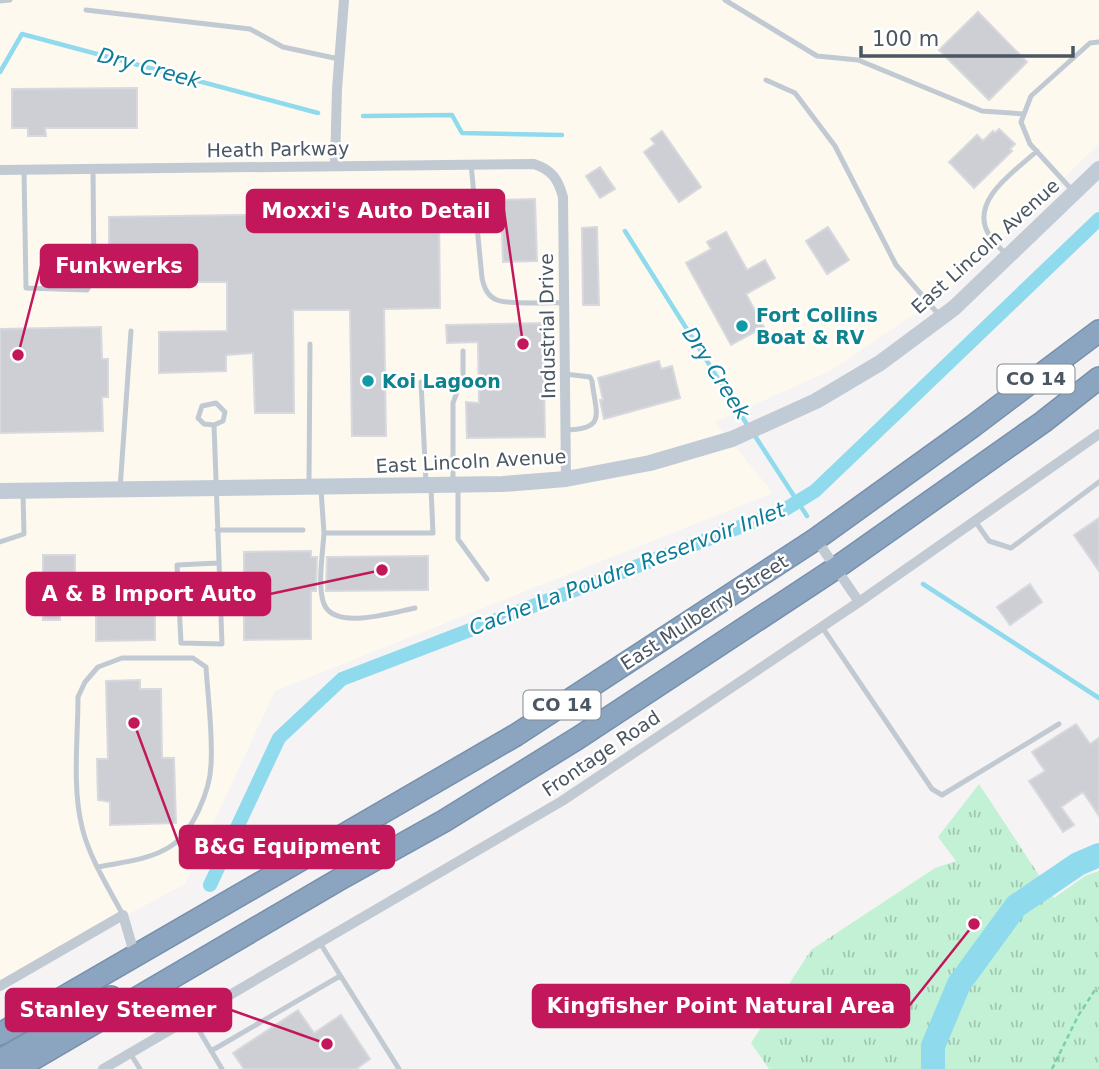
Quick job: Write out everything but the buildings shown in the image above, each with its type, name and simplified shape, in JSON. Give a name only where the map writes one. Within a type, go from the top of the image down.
[{"type":"highway","name":"East Mulberry Street","points":[[0,1034],[516,735],[816,540],[1099,331]]},
{"type":"highway","name":"East Mulberry Street","points":[[16,1069],[444,821],[578,738],[836,568],[1043,422],[1099,378]]},
{"type":"highway","points":[[0,1060],[187,954],[340,879]]},
{"type":"street","points":[[335,166],[344,0]]},
{"type":"street","name":"Heath Parkway","points":[[0,170],[534,164],[546,168],[554,175]]},
{"type":"street","name":"East Lincoln Avenue","points":[[0,491],[503,484],[566,479],[650,463],[741,435],[816,401],[880,363],[941,317],[1099,169]]},
{"type":"street","name":"Industrial Drive","points":[[554,175],[563,197],[566,479]]},
{"type":"street","name":"Frontage Road","points":[[103,1069],[562,801],[859,602],[1099,434]]},
{"type":"street","points":[[816,540],[859,602]]},
{"type":"street","points":[[0,986],[122,915],[135,956]]},
{"type":"lane","points":[[0,1],[10,0]]},
{"type":"lane","points":[[725,0],[817,57],[858,60],[982,111],[1024,114]]},
{"type":"lane","points":[[86,10],[250,29],[283,47],[339,59]]},
{"type":"lane","points":[[1074,192],[1030,144],[1021,122],[1031,96],[1090,43],[1099,42]]},
{"type":"lane","points":[[766,80],[795,93],[835,146],[896,265],[941,317]]},
{"type":"lane","points":[[1008,257],[989,235],[985,226],[983,216],[987,198],[1037,151]]},
{"type":"lane","points":[[471,164],[485,290],[490,296],[503,302],[564,303]]},
{"type":"lane","points":[[24,170],[26,288],[87,290],[94,278],[93,169]]},
{"type":"lane","points":[[120,490],[131,331]]},
{"type":"lane","points":[[310,344],[315,487],[324,533],[324,604],[329,610],[348,620],[415,608]]},
{"type":"lane","points":[[463,351],[463,375],[453,403],[458,539],[487,579]]},
{"type":"lane","points":[[565,374],[590,377],[597,417],[587,430],[565,430]]},
{"type":"lane","points":[[324,533],[433,533],[421,382]]},
{"type":"lane","points":[[216,403],[225,412],[223,421],[214,425],[204,424],[198,418],[202,406],[216,403]]},
{"type":"lane","points":[[214,425],[222,644],[181,643],[177,565],[218,563]]},
{"type":"lane","points":[[975,521],[989,541],[1011,548],[1099,482]]},
{"type":"lane","points":[[0,542],[24,534],[23,491]]},
{"type":"lane","points":[[217,530],[303,530]]},
{"type":"lane","points":[[822,626],[932,789],[942,795],[1059,724]]},
{"type":"lane","points":[[98,867],[147,857],[170,847],[184,836],[197,816],[211,767],[206,667],[193,658],[122,657],[98,667],[85,681],[78,697],[78,807],[82,830],[98,867],[122,915]]},
{"type":"lane","points":[[320,943],[399,1069]]},
{"type":"lane","points":[[211,1051],[341,976]]},
{"type":"lane","points":[[191,1017],[222,1069]]},
{"type":"lane","points":[[130,1053],[139,1069]]},
{"type":"path","points":[[1052,1069],[1078,1016],[1099,988]]},
{"type":"shaded area","points":[[0,0],[1099,0],[1099,144],[944,294],[830,371],[715,422],[773,493],[275,691],[185,884],[0,983]]},
{"type":"green space","points":[[979,784],[1054,898],[1085,876],[1099,871],[1099,1069],[769,1069],[751,1043],[811,950],[935,868],[956,861],[938,837]]},
{"type":"waterway","name":"Dry Creek","points":[[0,72],[22,34],[318,113]]},
{"type":"waterway","name":"Dry Creek","points":[[363,116],[452,115],[462,133],[562,135]]},
{"type":"waterway","name":"Cache La Poudre Reservoir Inlet","points":[[210,885],[279,738],[342,679],[784,510],[815,491],[1099,219]]},
{"type":"waterway","name":"Dry Creek","points":[[625,231],[748,426]]},
{"type":"waterway","name":"Dry Creek","points":[[753,433],[807,516]]},
{"type":"waterway","name":"Dry Creek","points":[[923,584],[1099,698]]},
{"type":"waterway","points":[[933,1069],[933,1046],[959,984],[1016,906],[1078,864],[1099,855]]},
{"type":"place","name":"Fort Collins Boat & RV","points":[[742,326]]},
{"type":"place","name":"Moxxi's Auto Detail","points":[[523,344]]},
{"type":"place","name":"Funkwerks","points":[[18,355]]},
{"type":"place","name":"Koi Lagoon","points":[[368,381]]},
{"type":"place","name":"A & B Import Auto","points":[[382,570]]},
{"type":"place","name":"B&G Equipment","points":[[134,723]]},
{"type":"place","name":"Kingfisher Point Natural Area","points":[[974,924]]},
{"type":"place","name":"Stanley Steemer","points":[[327,1044]]}]
